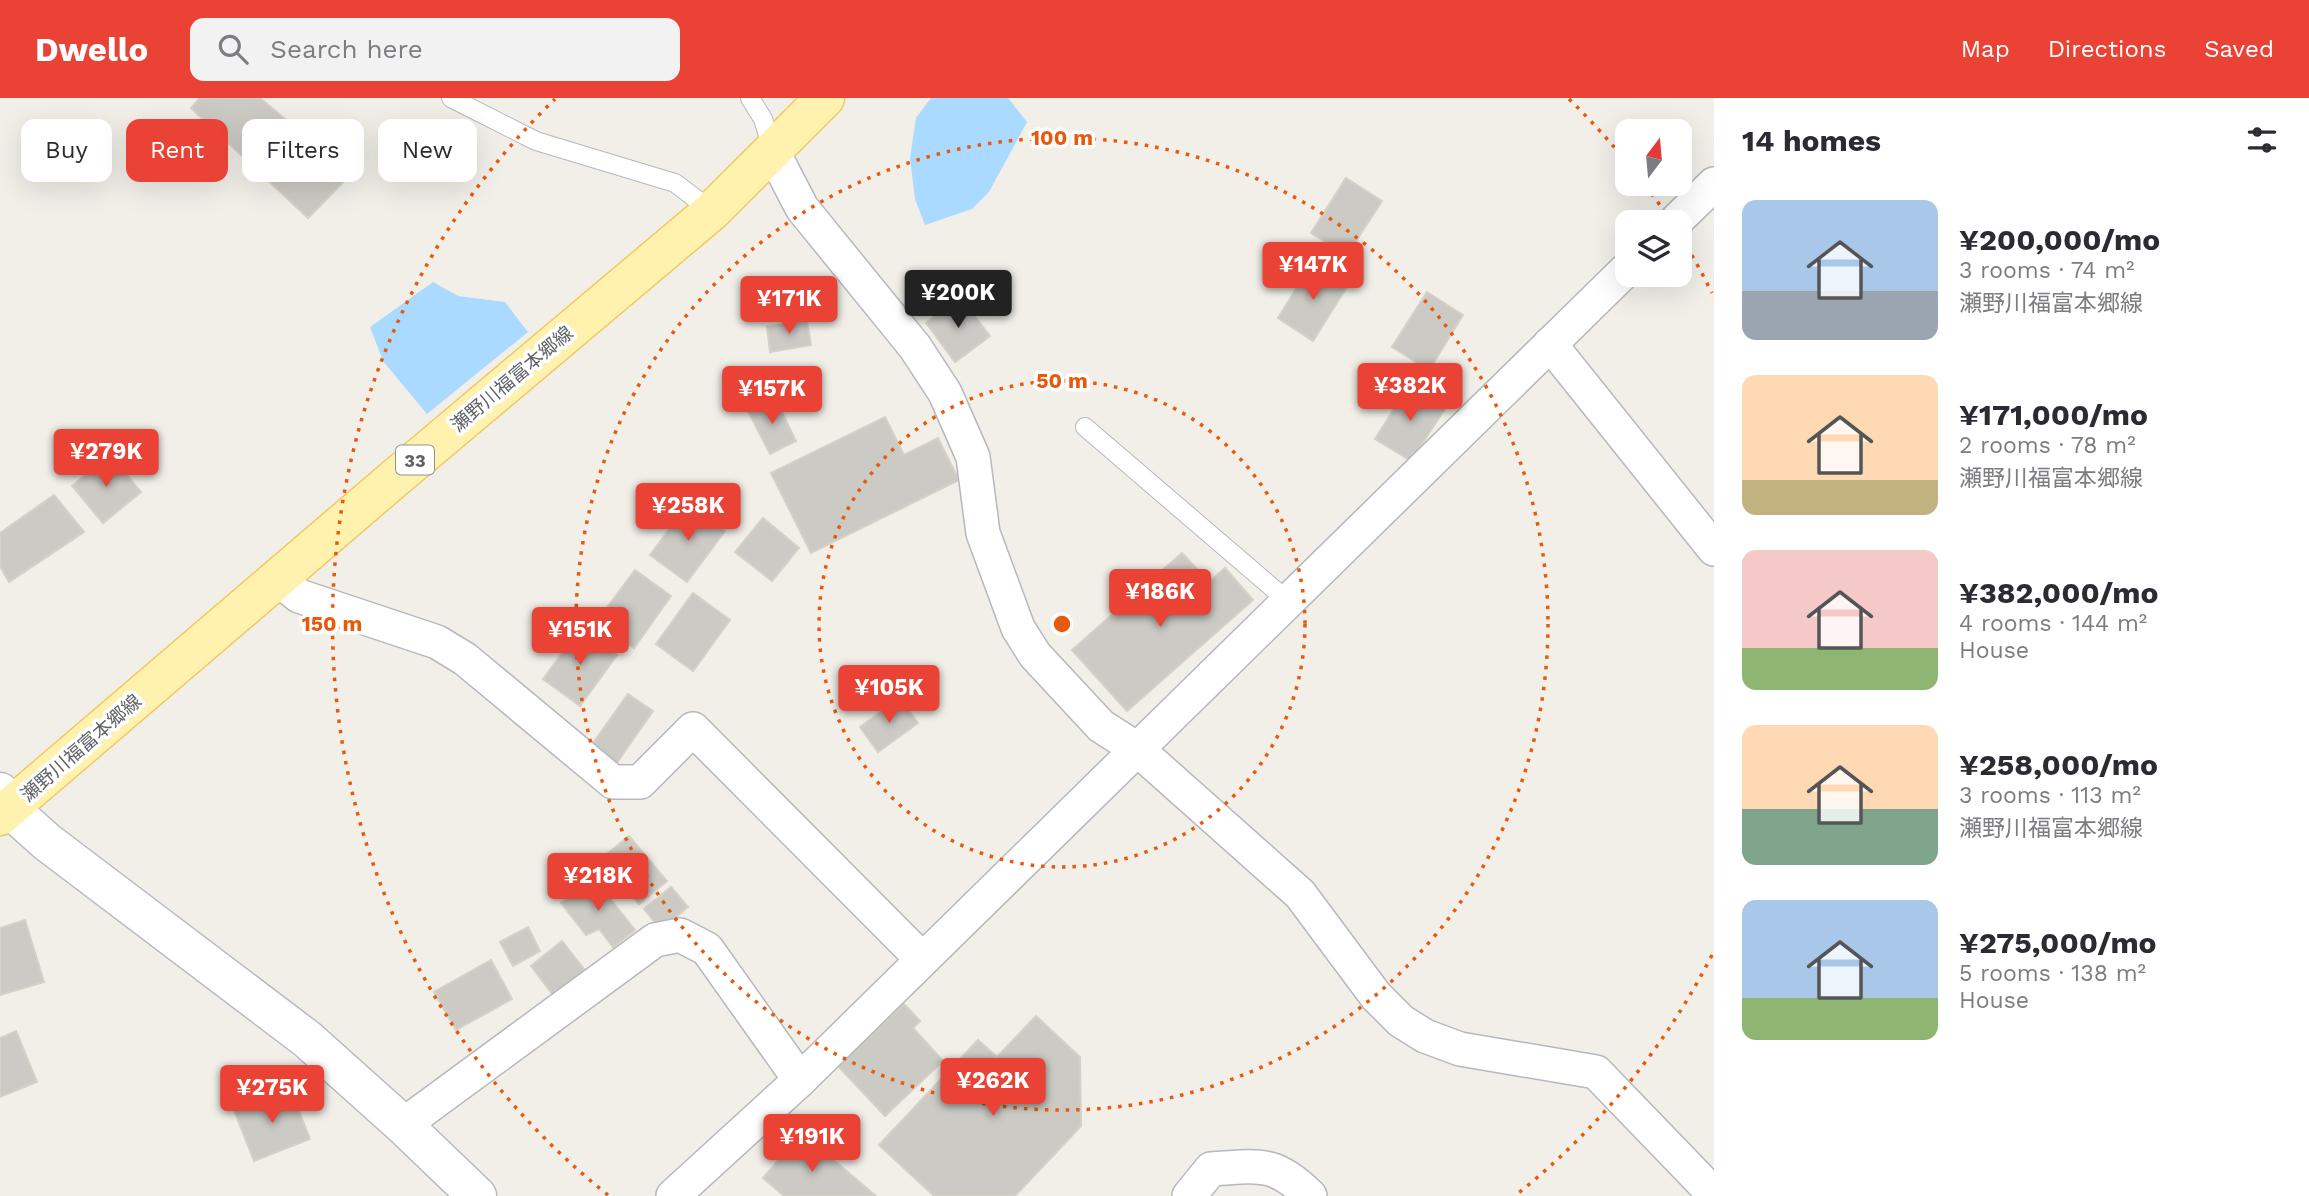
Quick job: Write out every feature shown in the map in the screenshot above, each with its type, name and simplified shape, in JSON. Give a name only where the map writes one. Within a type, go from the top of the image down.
[{"type":"main road","name":"瀬野川福富本郷線","points":[[3,806],[278,579],[712,211],[825,98]]},
{"type":"street","points":[[773,152],[802,208],[915,346],[946,393],[973,457],[983,533],[1018,628],[1035,655],[1101,726],[1137,749],[1300,894],[1376,996],[1401,1021],[1424,1036],[1460,1049],[1595,1072],[1706,1190]]},
{"type":"street","points":[[1687,210],[1714,184]]},
{"type":"street","points":[[673,1196],[800,1080],[1615,281]]},
{"type":"street","points":[[1550,344],[1714,549]]},
{"type":"street","points":[[278,579],[299,596],[437,642],[465,659],[613,782],[640,782],[693,729],[922,959]]},
{"type":"street","points":[[3,806],[307,1039],[477,1196]]},
{"type":"street","points":[[403,1125],[655,940],[680,935],[707,949],[800,1080]]},
{"type":"street","points":[[1189,1196],[1211,1169],[1269,1167],[1294,1180],[1310,1196]]},
{"type":"lane","points":[[451,98],[536,141],[675,183],[712,211]]},
{"type":"lane","points":[[750,98],[762,119],[773,152]]},
{"type":"lane","points":[[1085,427],[1289,602]]},
{"type":"water","points":[[931,98],[1008,98],[1027,122],[989,192],[972,209],[925,225],[915,199],[910,158],[916,118]]},
{"type":"water","points":[[433,282],[458,296],[505,302],[528,332],[427,414],[383,361],[370,327]]},
{"type":"building","points":[[200,98],[260,98],[285,119],[242,119],[242,156],[228,143],[228,119],[203,119],[191,108]]},
{"type":"building","points":[[1346,178],[1382,201],[1347,255],[1311,233]]},
{"type":"building","points":[[270,182],[343,182],[308,218]]},
{"type":"building","points":[[1312,263],[1348,285],[1313,341],[1278,318]]},
{"type":"building","points":[[1427,292],[1463,315],[1429,370],[1392,347]]},
{"type":"building","points":[[960,297],[990,336],[955,362],[926,323]]},
{"type":"building","points":[[807,321],[811,345],[770,352],[767,326]]},
{"type":"building","points":[[1410,384],[1446,407],[1411,461],[1375,439]]},
{"type":"building","points":[[775,398],[796,441],[770,454],[748,411]]},
{"type":"building","points":[[885,417],[904,455],[938,438],[959,480],[811,553],[771,473]]},
{"type":"building","points":[[110,455],[141,492],[103,523],[72,486]]},
{"type":"building","points":[[54,495],[84,532],[9,582],[0,566],[0,533]]},
{"type":"building","points":[[688,504],[725,531],[687,582],[650,555]]},
{"type":"building","points":[[763,518],[799,548],[772,581],[735,552]]},
{"type":"building","points":[[1182,553],[1209,582],[1225,568],[1253,600],[1127,711],[1072,650]]},
{"type":"building","points":[[635,570],[671,596],[634,648],[597,621]]},
{"type":"building","points":[[693,593],[730,620],[693,671],[656,644]]},
{"type":"building","points":[[581,628],[617,655],[580,706],[543,679]]},
{"type":"building","points":[[628,694],[653,711],[616,764],[591,746]]},
{"type":"building","points":[[900,698],[918,723],[878,752],[860,727]]},
{"type":"building","points":[[629,836],[667,881],[639,904],[601,859]]},
{"type":"building","points":[[593,877],[635,930],[613,947],[599,929],[586,935],[561,903]]},
{"type":"building","points":[[671,887],[688,907],[661,930],[644,909]]},
{"type":"building","points":[[25,920],[44,982],[0,995],[0,928]]},
{"type":"building","points":[[528,927],[540,951],[513,966],[500,942]]},
{"type":"building","points":[[562,941],[588,974],[556,999],[531,966]]},
{"type":"building","points":[[491,960],[512,999],[456,1030],[434,992]]},
{"type":"building","points":[[904,1004],[920,1021],[913,1028],[943,1061],[885,1116],[838,1066]]},
{"type":"building","points":[[1036,1016],[1080,1057],[1081,1126],[1015,1196],[934,1196],[879,1145],[978,1040],[997,1057]]},
{"type":"building","points":[[16,1031],[37,1082],[0,1097],[0,1038]]},
{"type":"building","points":[[290,1088],[310,1139],[254,1161],[234,1110]]},
{"type":"building","points":[[802,1133],[876,1196],[784,1196],[763,1178]]}]
